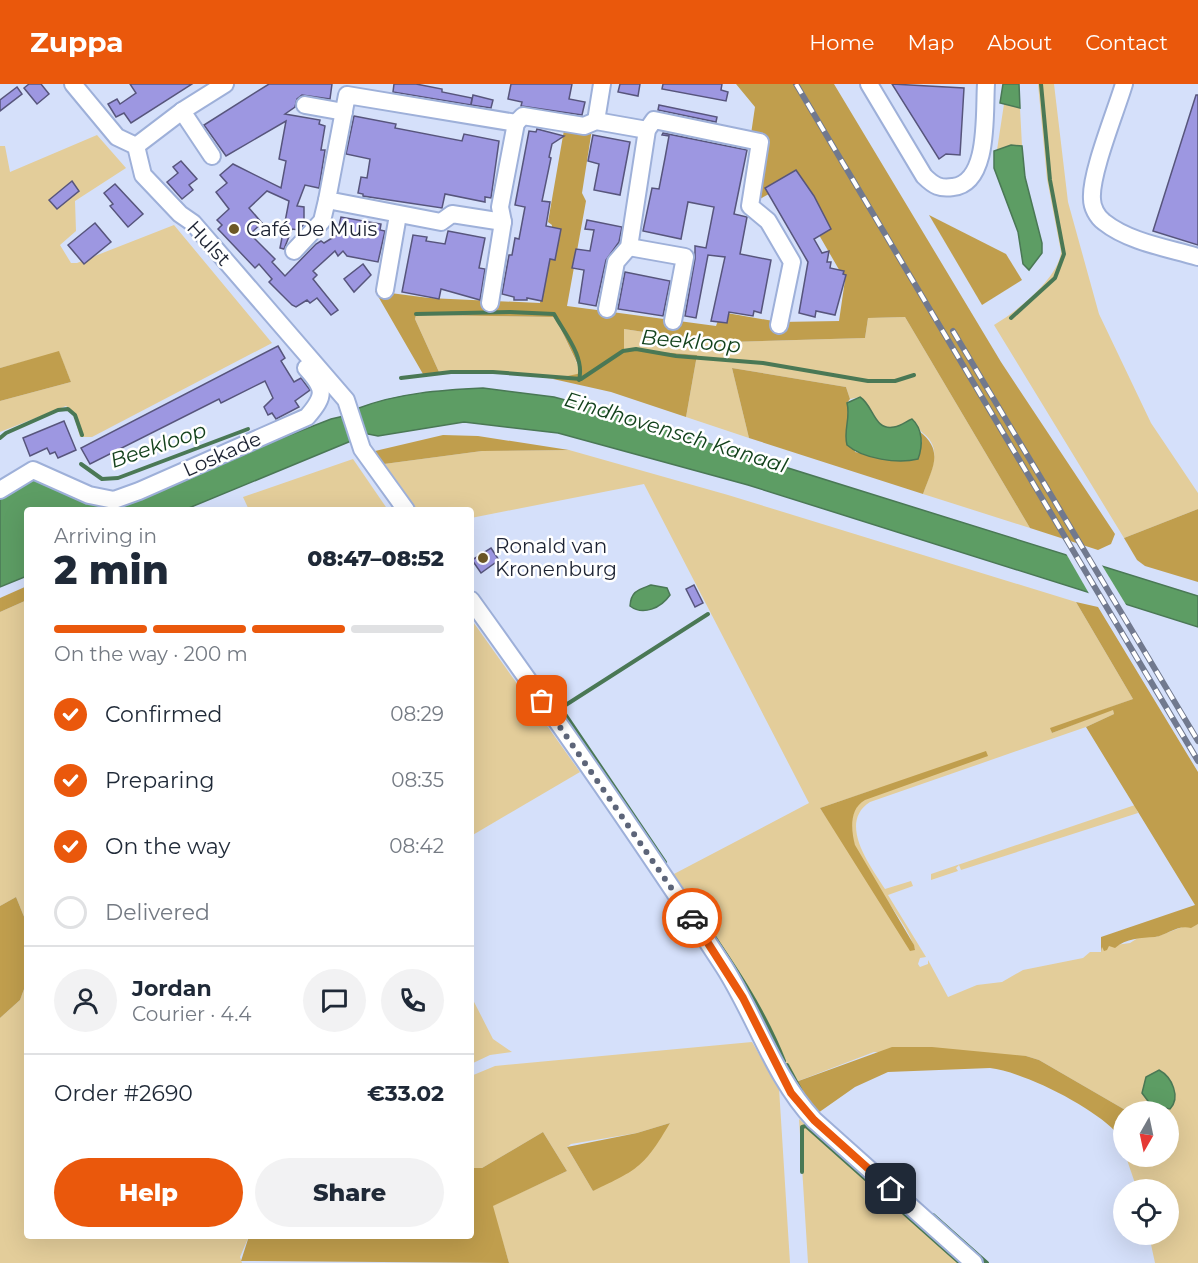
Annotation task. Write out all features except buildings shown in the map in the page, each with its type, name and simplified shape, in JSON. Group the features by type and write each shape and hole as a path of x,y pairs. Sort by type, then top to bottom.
{"street":[{"path":"73,84 117,137 136,146 182,111 225,84"},
{"path":"596,121 602,84"},
{"path":"869,84 924,176 934,186 944,188 960,187 972,178 980,164 986,84"},
{"path":"1124,84 1094,179 1092,199 1095,213 1103,222 1126,235 1198,257"},
{"path":"294,251 322,221 347,95 516,123"},
{"path":"305,105 344,112"},
{"path":"182,111 212,156"},
{"path":"490,303 503,222 501,207 516,123 523,116 584,126 596,121 647,130"},
{"path":"607,309 616,262 629,247 647,130 654,120 760,142 750,206 768,221 792,262 779,325"},
{"name":"Hulst","path":"136,146 143,175 180,214 193,223 329,377 349,405 361,444 404,507"},
{"path":"327,200 441,222 452,214 503,222"},
{"path":"385,290 398,215"},
{"path":"629,247 685,257 673,321"},
{"name":"Loskade","path":"0,490 33,470 89,495 114,500 307,417 320,403 322,393 319,382 255,309 256,296"},
{"path":"474,604 637,836 721,962 743,998 791,1093 814,1120 974,1263"}],"shaded area":[{"path":"736,84 834,84 1001,362 1115,534 1111,544 1098,550 1030,528 905,317 868,318 865,338 729,342 697,340 624,329 624,349 697,355 686,417 611,392 553,379 582,373 555,317 416,315 415,319 439,372 423,374 375,291 429,298 540,303 552,225 548,222 564,130 592,129 582,193 586,201 567,306 716,326 721,312 779,322 839,321 845,280 789,183 756,201 751,134 755,107"},
{"path":"1003,84 1019,84 1020,108 1000,103"},
{"path":"1038,84 1054,84 1068,202 1099,314 1151,423 1198,493 1198,509 1124,538 994,325 1025,303 1045,283 1058,262 1061,252 1047,179"},
{"path":"1004,104 1020,108 1022,146 1011,145 997,150"},
{"path":"97,135 126,168 75,201 76,231 60,245 71,263 77,263 174,225 272,343 92,437 80,437 73,412 66,406 0,432 0,401 71,382 59,352 0,368 0,146 5,146 10,172"},
{"path":"1011,145 1022,146 1025,177 1042,243 1042,253 1029,270 1023,264 1018,232 994,168 994,151"},
{"path":"929,215 1006,254 1022,280 982,305"},
{"path":"416,315 555,317 582,374 553,379 504,371 439,372 415,319"},
{"path":"905,317 1030,528 923,494 934,461 933,448 929,439 916,423 888,427 879,423 860,397 850,399 846,387 732,368 749,438 686,417 697,355 623,349 624,329 697,340 729,342 865,338 868,318"},
{"path":"59,351 71,382 0,401 0,368"},
{"path":"732,368 846,387 850,399 847,403 855,452 907,461 922,442 919,431 927,438 934,453 933,468 923,494 749,438"},
{"path":"483,388 554,397 599,409 1198,596 1198,627 748,485 558,433 464,422 378,436 363,433 351,441 191,507 24,507 24,577 0,587 0,498 33,475 108,506 331,419 357,413 359,408 389,399"},
{"path":"860,397 882,425 897,426 912,419 916,423 921,438 918,459 901,461 881,459 862,454 847,445 847,403"},
{"path":"443,435 478,436 569,450 482,451 384,464 375,451"},
{"path":"569,450 728,495 1076,602 1133,699 1051,729 1052,733 1113,709 1114,714 1086,727 870,802 861,811 856,821 857,833 865,857 885,889 911,881 913,886 888,895 926,957 920,958 918,964 920,967 928,964 928,960 948,997 977,985 1002,982 1023,970 1083,958 1090,952 1101,952 1102,947 1130,943 1141,936 1156,937 1185,926 1198,924 1198,1263 1155,1263 1151,1245 1179,1245 1179,1179 1134,1179 1129,1167 1179,1167 1179,1101 1113,1101 1113,1103 1039,1060 1026,1056 874,1052 793,1083 741,981 672,875 809,803 644,484 474,517 474,507 415,507 384,464 482,451","holes":["879,788 857,806 851,822 853,840 861,859 899,917 915,950 820,808"]},
{"path":"353,459 386,507 248,507 243,497"},
{"path":"1198,509 1198,582 1145,566 1137,560 1124,538"},
{"path":"651,585 667,588 670,595 662,604 652,609 640,610 630,606 634,594"},
{"path":"24,587 24,601 0,612 0,598"},
{"path":"24,601 24,917 16,897 0,906 0,612"},
{"path":"1076,602 1098,607 1198,772 1198,924 1191,928 1177,929 1155,937 1129,940 1115,948 1109,946 1104,951 1102,947 1101,952 1101,937 1195,905 1086,727 1114,714 1113,710 1052,733 1050,728 1133,699"},
{"path":"474,623 580,772 474,834"},
{"path":"986,751 988,756 865,800 854,814 852,827 855,845 914,945 915,950 910,951 820,808"},
{"path":"1135,805 1138,813 961,870 959,865 956,868 958,871 931,880 931,874"},
{"path":"16,897 24,917 24,989 20,1000 0,1018 0,906"},
{"path":"24,989 24,1239 248,1239 240,1257 242,1263 0,1263 0,1018 20,1000"},
{"path":"474,1002 493,1039 512,1052 490,1055 474,1063"},
{"path":"752,1042 779,1088 790,1263 509,1263 492,1206 567,1171 543,1132 482,1168 474,1168 474,1075 495,1066","holes":["670,1123 593,1191 567,1147 571,1144 637,1133"]},
{"path":"892,1047 932,1047 1026,1056 1039,1060 1113,1103 1113,1129 1074,1101 1038,1083 990,1068 888,1072 855,1087 818,1113 793,1083"},
{"path":"1159,1070 1164,1073 1174,1088 1174,1101 1148,1101 1142,1093 1146,1077"},
{"path":"799,1119 959,1263 808,1263"},
{"path":"670,1123 639,1165 593,1191 567,1147 637,1133"},
{"path":"543,1132 567,1171 493,1206 509,1263 241,1261 248,1239 474,1239 474,1168 482,1168"}],"pier":[{"path":"1064,550 1100,562 1128,608 1091,597"}],"waterway":[{"name":"Beekloop","path":"1011,318 1055,278 1064,254 1050,180 1041,84"},
{"name":"Eindhovensch Kanaal","path":"416,314 510,312 554,314 577,354 579,380"},
{"name":"Beekloop","path":"401,378 451,372 493,372 581,379 623,351 636,349 676,356 763,363 868,381 895,381 914,375"},
{"name":"Beekloop","path":"0,438 6,433 58,410 68,409 75,415 82,435"},
{"name":"Beekloop","path":"81,464 102,479 118,478 248,429"},
{"path":"542,681 561,708 708,614"},
{"path":"565,714 665,862"},
{"path":"694,907 755,1001 784,1061"},
{"path":"787,1065 801,1091"},
{"path":"802,1172 802,1127 806,1126 960,1263"},
{"path":"933,1215 987,1263"}],"railway":[{"path":"796,84 1198,761"},
{"path":"953,331 1198,741"}],"way so far":[{"path":"542,701 692,918"}],"place":[{"name":"Café De Muis","path":"234,229"},
{"name":"Ronald van Kronenburg","path":"483,558"}],"route":[{"path":"692,918 743,998 791,1093 814,1120 891,1189"}]}
